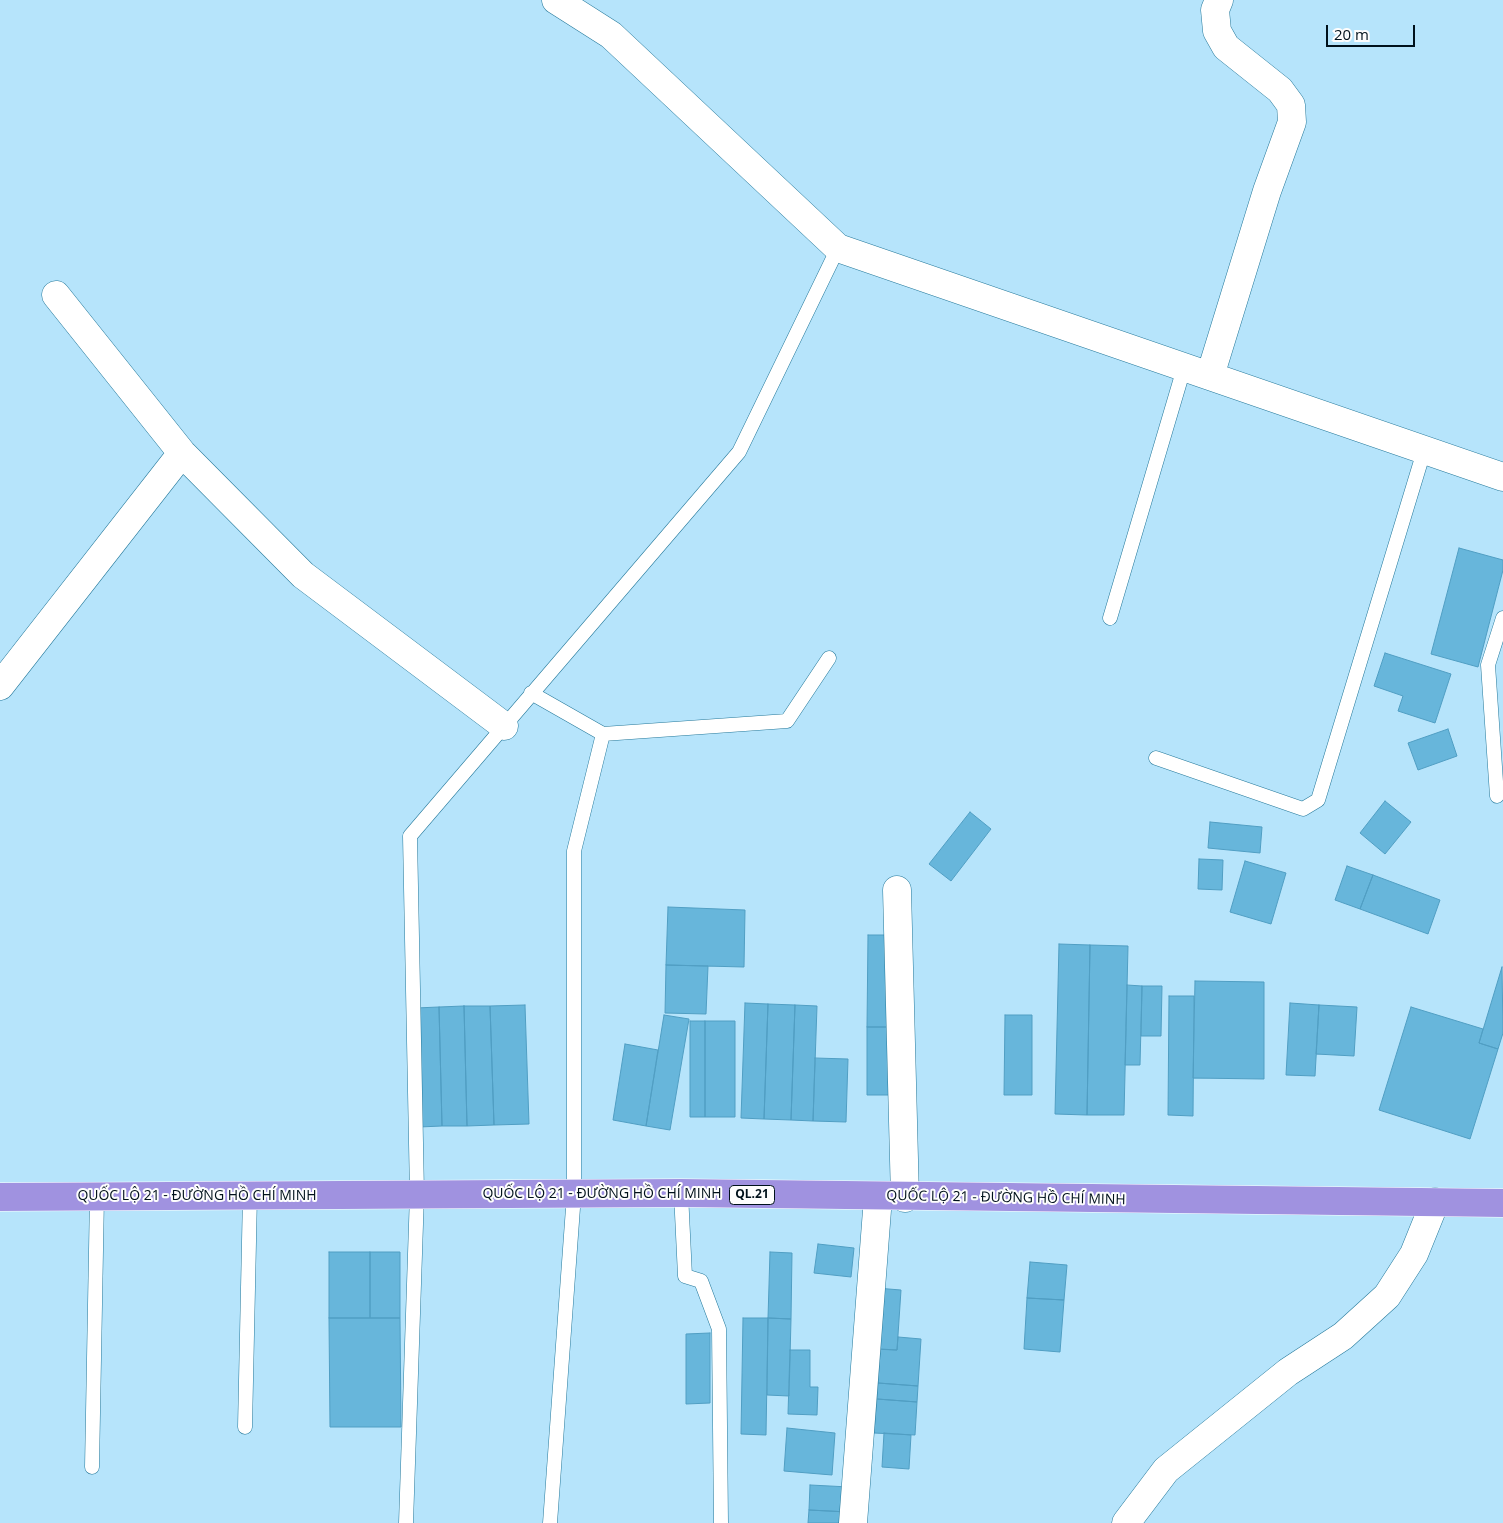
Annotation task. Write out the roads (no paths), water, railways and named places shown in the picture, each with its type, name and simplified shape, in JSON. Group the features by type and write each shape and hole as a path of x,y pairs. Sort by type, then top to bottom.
{"highway":[{"name":"QUỐC LỘ 21 - ĐƯỜNG HỒ CHÍ MINH","path":"0,1197 681,1194 905,1198 1503,1203"}],"street":[{"path":"556,0 611,36 838,248 1503,478"},
{"path":"1210,376 1267,192 1292,122 1291,105 1280,90 1226,47 1217,31 1215,10 1219,0"},
{"path":"56,295 182,453 303,575 504,726"},
{"path":"0,686 182,453"},
{"path":"897,890 905,1198"},
{"path":"853,1523 878,1197"},
{"path":"1126,1523 1166,1470 1288,1372 1343,1336 1387,1296 1414,1254 1435,1202"}],"lane":[{"path":"406,1523 417,1194 410,836 739,452 838,248"},
{"path":"1110,618 1184,368"},
{"path":"1156,758 1304,809 1318,800 1424,451"},
{"path":"1497,796 1488,665 1503,618"},
{"path":"531,693 603,734 787,721 829,658"},
{"path":"550,1523 574,1194 574,851 603,734"},
{"path":"681,1194 685,1276 701,1281 719,1329 720,1523"},
{"path":"245,1427 250,1195"},
{"path":"92,1467 97,1196"}]}
